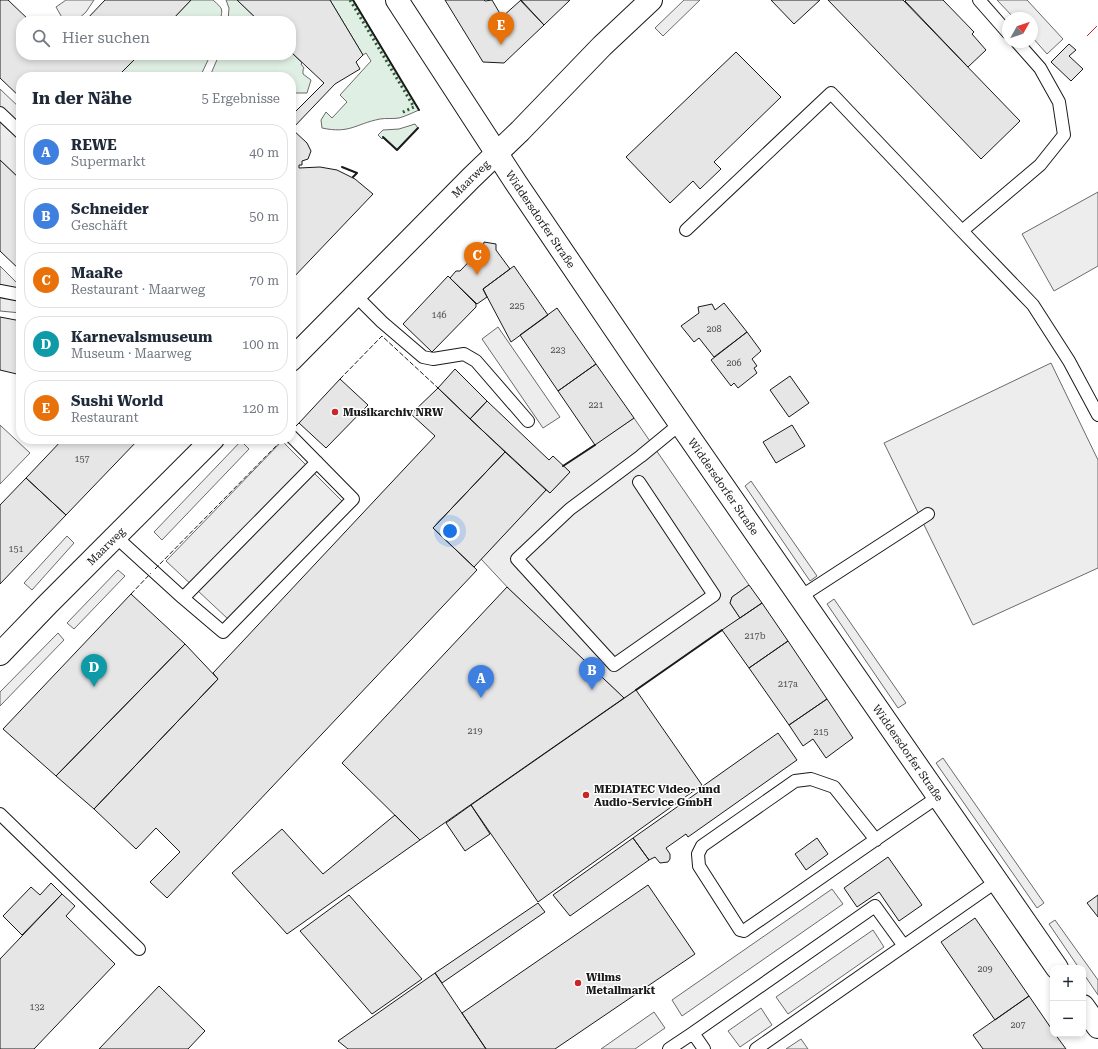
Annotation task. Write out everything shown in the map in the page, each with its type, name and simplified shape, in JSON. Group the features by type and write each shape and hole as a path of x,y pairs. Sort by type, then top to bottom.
{"main road":[{"name":"Widdersdorfer Straße","path":"397,0 497,154 680,424 1055,965"},
{"name":"Maarweg","path":"296,355 471,178 497,154 602,46 651,0"},
{"name":"Maarweg","path":"0,654 208,444"},
{"path":"1086,1010 1098,1027"}],"lane":[{"path":"978,0 1002,26"},
{"path":"962,231 1040,165 1064,135 1058,102 1040,68 1022,48"},
{"path":"686,230 832,93 1033,305 1069,361 1098,415"},
{"path":"0,113 16,128"},
{"path":"0,291 16,294"},
{"path":"355,295 382,322 424,357 433,359 464,354 476,360 528,421"},
{"path":"639,482 714,595 614,665 517,559 570,509 641,456 680,424"},
{"path":"116,537 223,632 353,499 296,441"},
{"path":"183,598 316,462"},
{"path":"800,598 928,514"},
{"path":"876,840 834,787 811,779 795,781 702,846 698,854 699,866 740,930 744,931 876,840 938,797"},
{"path":"0,814 139,949"},
{"path":"756,1049 997,881"},
{"path":"669,1049 875,906 904,946"},
{"path":"693,1033 704,1049"}],"green space":[{"path":"191,0 213,0 219,5 222,14 221,16 176,16"},
{"path":"226,0 237,0 254,16 228,16 229,8"},
{"path":"330,0 353,0 419,110 399,118 380,119 352,128 332,130 322,128 321,120 326,112 332,118 347,102 340,95 371,61 366,53 363,55"},
{"path":"296,57 302,63 301,64 304,68 303,74 311,80 307,93 296,93 296,72 212,72 217,60 296,60"},
{"path":"134,60 208,60 202,72 122,72"},
{"path":"415,124 418,128 397,150 378,135 383,130 399,129"}],"shaded area":[{"path":"66,0 94,0 82,16 61,16 56,7"},
{"path":"684,0 700,0 663,36 655,28"},
{"path":"997,0 1027,0 1063,39 1047,54 1038,44 1038,12 1008,12"},
{"path":"0,89 16,104 16,175 0,160"},
{"path":"1098,192 1098,266 1054,291 1022,234"},
{"path":"0,266 16,282 16,313 0,311"},
{"path":"498,327 560,417 543,428 482,339"},
{"path":"1051,363 1098,460 1098,568 973,625 884,443"},
{"path":"634,418 749,585 732,597 730,603 740,618 624,698 510,590 481,559 546,490 550,493 570,472 563,466"},
{"path":"0,425 16,440 16,444 20,444 30,453 0,484"},
{"path":"238,444 244,444 249,449 162,540 154,532"},
{"path":"279,444 285,444 342,501 228,619 166,561"},
{"path":"751,481 817,576 810,581 745,486"},
{"path":"67,536 74,543 32,590 24,583"},
{"path":"118,570 125,576 74,629 67,623"},
{"path":"834,599 906,703 898,708 827,604"},
{"path":"58,633 64,640 0,706 0,692"},
{"path":"943,758 1044,903 1037,908 936,763"},
{"path":"832,889 843,904 682,1016 672,1000"},
{"path":"1055,920 1098,980 1098,995 1086,977 1086,965 1077,965 1049,924"},
{"path":"873,930 884,947 788,1014 776,997"},
{"path":"761,1008 772,1025 740,1047 728,1031"},
{"path":"654,1012 665,1028 635,1049 601,1049"},
{"path":"801,1039 808,1049 786,1049"}],"building":[{"path":"0,0 8,0 25,16 16,16 16,60 134,60 122,72 16,72 16,93 0,78"},
{"path":"105,0 191,0 176,16 90,16"},
{"path":"237,0 330,0 363,55 356,62 360,69 335,84 296,125 296,111 324,83 296,57 296,16 254,16"},
{"path":"445,0 492,0 502,17 521,0 544,25 504,63 483,62"},
{"path":"520,0 570,0 544,25"},
{"path":"771,0 820,0 794,24"},
{"path":"828,0 903,0 1020,121 981,159"},
{"path":"943,0 974,32 972,34 986,50 968,67 905,1"},
{"path":"1069,44 1076,50 1069,56 1083,69 1071,81 1051,62"},
{"path":"736,52 781,97 714,162 721,169 700,189 693,181 670,203 626,157"},
{"path":"296,133 307,143 311,151 308,159 302,161 302,165 299,165 299,168 320,167 337,170 355,179 373,194 296,275"},
{"path":"0,160 16,175 16,266 0,251"},
{"path":"484,242 496,244 496,250 510,269 483,289 487,297 477,304 450,278 456,271 460,271 483,247"},
{"path":"514,266 548,315 511,342 483,289"},
{"path":"448,276 476,304 476,307 432,352 403,324"},
{"path":"724,303 747,332 714,357 699,338 694,342 681,326 699,313 698,307 712,304 715,310"},
{"path":"557,308 596,364 558,391 520,335"},
{"path":"0,317 16,320 16,374 0,370"},
{"path":"747,332 761,351 752,359 757,366 754,368 757,373 738,388 734,383 731,386 711,360"},
{"path":"596,364 634,418 595,445 558,391"},
{"path":"455,369 487,401 470,419 438,388"},
{"path":"790,376 809,403 789,417 770,390"},
{"path":"340,379 368,405 326,448 299,423"},
{"path":"438,388 505,452 433,528 477,570 167,898 150,882 180,852 156,828 136,849 94,809 218,679 213,673 435,436 411,414"},
{"path":"487,401 549,460 553,456 570,472 550,493 470,419"},
{"path":"792,425 805,446 776,463 763,442"},
{"path":"58,444 134,444 66,515 26,478"},
{"path":"505,452 546,490 474,567 433,528"},
{"path":"26,478 66,515 0,584 0,505"},
{"path":"749,585 762,603 740,618 730,603 732,597"},
{"path":"507,587 624,698 420,840 342,763"},
{"path":"131,594 185,644 56,776 3,729"},
{"path":"762,603 788,641 749,668 722,630"},
{"path":"788,641 827,699 789,725 749,668"},
{"path":"185,644 218,679 94,809 56,776"},
{"name":"MEDIATEC Video- und Audio-Service GmbH","path":"636,690 702,785 538,902 471,805"},
{"path":"827,699 853,738 826,758 813,739 803,746 789,725"},
{"path":"778,733 797,760 688,837 686,834 666,848 670,854 670,859 668,862 660,863 655,857 649,860 633,838"},
{"path":"471,805 490,834 465,851 446,823"},
{"path":"395,815 420,840 287,934 232,873 282,829 323,874"},
{"path":"633,838 649,860 570,916 553,895"},
{"path":"817,838 828,854 806,870 795,854"},
{"path":"888,857 922,905 899,921 879,892 857,907 844,888"},
{"path":"51,883 62,894 22,935 3,916 31,887 40,895"},
{"name":"Wilms Metallmarkt","path":"648,885 695,954 555,1049 486,1049 462,1013"},
{"path":"62,894 75,906 66,916 115,964 34,1049 0,1049 0,959"},
{"path":"349,895 422,979 372,1014 300,931"},
{"path":"1098,895 1098,917 1087,903"},
{"path":"538,903 545,912 442,983 435,973"},
{"path":"975,918 1029,996 995,1020 941,942"},
{"path":"435,973 486,1049 348,1049 338,1041"},
{"path":"159,986 205,1031 188,1049 99,1049"},
{"path":"1029,996 1050,1027 1050,1037 1057,1037 1066,1049 983,1049 973,1035"}],"hedge":[{"path":"350,0 414,107 401,113"}],"fence":[{"path":"340,379 382,336 438,388"},
{"path":"296,426 299,423"},
{"path":"155,569 278,444"},
{"path":"131,594 151,573"}],"wall":[{"path":"353,0 419,110"},
{"path":"383,137 397,150 418,128"},
{"path":"342,167 357,173 353,177"},
{"path":"563,466 595,445"},
{"path":"636,690 722,630"}],"power":[{"path":"1087,36 1098,25"}],"place":[{"name":"Sushi World","path":"501,45"},
{"name":"MaaRe","path":"477,275"},
{"name":"Musikarchiv NRW","path":"335,412"},
{"name":"Karnevalsmuseum","path":"94,687"},
{"name":"Schneider","path":"592,690"},
{"name":"REWE","path":"481,698"},
{"name":"MEDIATEC Video- und Audio-Service GmbH","path":"586,795"},
{"name":"Wilms Metallmarkt","path":"578,983"}]}
